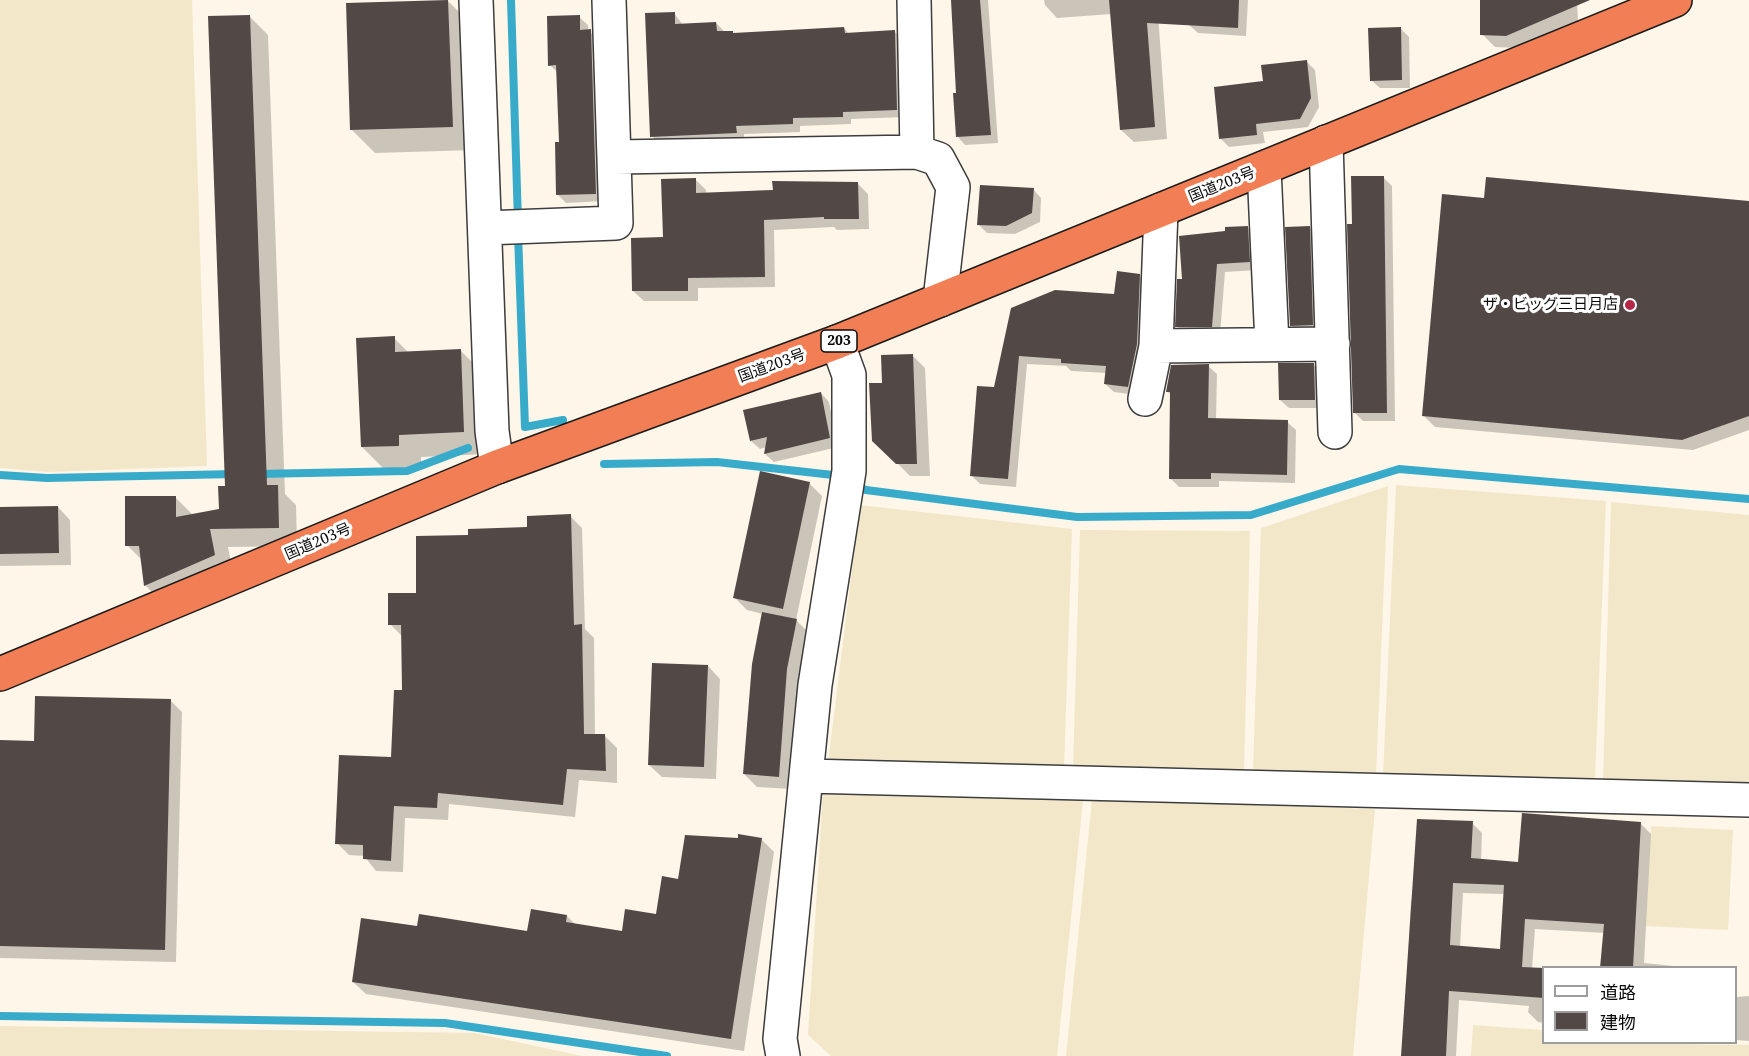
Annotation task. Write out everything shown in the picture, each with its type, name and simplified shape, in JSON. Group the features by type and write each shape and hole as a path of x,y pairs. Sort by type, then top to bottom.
{"highway":[{"name":"国道203号","path":"0,674 497,467 837,342 1675,0"}],"street":[{"path":"476,0 492,431 497,467"},
{"path":"485,228 616,223 616,157 609,0"},
{"path":"914,0 917,152"},
{"path":"1326,142 1335,432"},
{"path":"616,157 917,152 938,159 953,187 940,300"},
{"path":"1264,168 1272,344"},
{"path":"1145,399 1156,346 1161,210"},
{"path":"783,1056 780,1040 815,685 848,482 849,375 837,342"},
{"path":"1156,346 1333,344"},
{"path":"807,776 1749,800"}],"shaded area":[{"path":"0,0 192,0 207,466 49,472 0,468"},
{"path":"1396,485 1606,501 1595,780 1383,775"},
{"path":"1388,486 1376,775 1253,772 1261,528"},
{"path":"1611,502 1749,515 1749,783 1603,780"},
{"path":"860,505 1072,529 1064,768 828,763"},
{"path":"1080,530 1250,531 1244,772 1073,768"},
{"path":"823,792 1083,800 1057,1056 831,1056 808,1035"},
{"path":"1092,800 1375,809 1353,1056 1066,1056"},
{"path":"1651,826 1733,830 1728,930 1646,926"},
{"path":"1473,1025 1542,1030 1542,1044 1749,1045 1749,1056 1471,1056"},
{"path":"0,1026 475,1033 582,1056 0,1056"}],"building":[{"path":"448,0 453,127 350,130 346,3"},
{"path":"951,0 980,0 991,135 956,137"},
{"path":"1109,0 1239,0 1238,28 1147,23 1155,127 1120,130"},
{"path":"1480,0 1590,0 1506,36 1480,35"},
{"path":"675,12 675,24 716,22 717,31 733,31 733,33 844,27 845,33 895,30 897,110 843,112 843,117 793,118 793,124 736,126 737,133 650,137 645,13"},
{"path":"250,15 267,485 278,485 279,528 210,529 215,555 144,586 139,546 125,546 125,496 176,496 176,517 219,509 218,486 225,486 208,16"},
{"path":"580,15 580,30 591,29 596,194 556,195 555,142 559,142 556,65 548,66 547,16"},
{"path":"1401,27 1402,80 1370,81 1368,28"},
{"path":"1307,60 1311,98 1300,119 1256,124 1257,135 1219,139 1214,87 1263,81 1261,65"},
{"path":"1351,176 1384,176 1387,413 1353,413 1347,224 1352,224"},
{"path":"1486,177 1749,201 1749,416 1682,440 1422,416 1442,194 1484,198"},
{"path":"696,178 696,193 773,190 772,181 858,182 859,219 824,219 824,217 764,220 765,277 688,278 688,291 632,291 631,238 663,237 661,179"},
{"path":"980,185 1034,188 1032,213 1006,226 977,225"},
{"path":"1248,226 1250,262 1217,264 1212,327 1175,327 1177,279 1182,279 1179,236 1225,231 1225,227"},
{"path":"1310,226 1313,325 1290,326 1285,227"},
{"path":"1117,271 1140,274 1137,344 1128,387 1104,384 1106,366 1061,363 1061,359 1019,356 1008,479 970,476 977,386 994,387 1011,308 1055,290 1114,294"},
{"path":"395,336 395,352 461,349 464,432 399,435 399,446 361,447 356,338"},
{"path":"913,354 917,464 896,464 872,441 869,383 882,383 881,355"},
{"path":"1278,363 1314,363 1315,400 1279,400"},
{"path":"1209,364 1208,418 1288,420 1287,475 1211,473 1211,479 1169,479 1170,392 1166,392 1171,365"},
{"path":"821,392 830,438 764,454 767,437 750,441 743,410"},
{"path":"760,471 810,482 783,609 733,598"},
{"path":"58,506 59,553 0,554 0,507"},
{"path":"571,514 574,625 582,624 584,734 605,734 606,771 567,769 563,805 438,793 437,808 394,806 391,861 363,859 363,845 335,844 339,755 391,757 394,690 402,690 401,625 388,625 388,593 416,593 416,536 468,535 468,529 527,527 527,516"},
{"path":"762,612 797,619 787,669 779,777 743,774 752,664"},
{"path":"652,663 708,665 704,767 648,765"},
{"path":"35,696 171,699 165,950 0,946 0,740 34,741"},
{"path":"1522,813 1641,822 1633,966 1600,966 1604,924 1525,919 1522,967 1542,968 1542,998 1449,991 1446,1056 1401,1056 1417,819 1473,821 1471,858 1518,862","holes":["1453,883 1504,885 1500,949 1450,945"]},
{"path":"738,834 762,838 731,1039 352,982 361,918 417,926 419,914 527,931 531,909 567,915 566,922 622,931 625,909 656,914 662,876 678,879 685,835 738,838"}],"waterway":[{"path":"511,0 518,221"},
{"path":"518,234 525,427 563,420"},
{"path":"257,474 407,471 468,448"},
{"path":"604,464 717,462 833,475 840,478"},
{"path":"854,485 866,490 1077,517 1251,515 1399,469 1749,499"},
{"path":"0,475 47,478 235,474"},
{"path":"0,1016 445,1023 667,1056"}],"place":[{"name":"ザ・ビッグ三日月店","path":"1630,305"}]}
